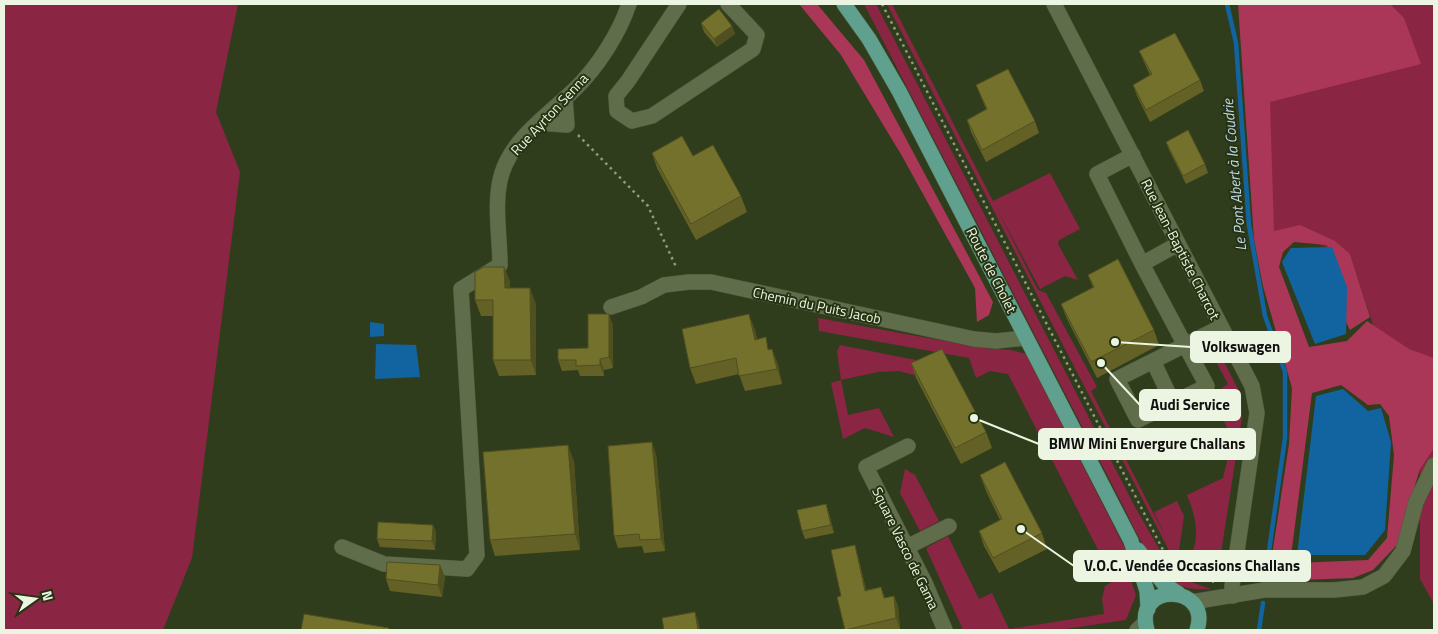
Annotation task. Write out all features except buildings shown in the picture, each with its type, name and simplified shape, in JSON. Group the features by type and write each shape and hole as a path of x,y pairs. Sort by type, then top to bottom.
{"main road":[{"name":"Route de Cholet","path":"844,4 869,39 899,90 1131,541 1147,591 1144,623"},
{"name":"Route de Cholet","path":"1131,541 1164,584 1192,602"},
{"path":"1144,623 1160,596 1179,594"},
{"path":"1192,602 1198,623"}],"street":[{"name":"Rue Ayrton Senna","path":"342,547 384,564 467,569 477,555 461,289 500,265 498,198 501,174 516,146 576,88 606,49 629,4"},
{"path":"679,4 616,96 617,111 632,121 652,116 753,49 757,35 728,4"},
{"name":"Rue Jean-Baptiste Charcot","path":"1054,4 1252,386 1257,413 1231,596"},
{"path":"538,123 567,125 565,98"},
{"path":"1133,156 1097,174 1142,264 1185,345 1207,386 1138,420 1117,379 1153,361 1185,345 1221,327"},
{"path":"1142,264 1178,244"},
{"name":"Chemin du Puits Jacob","path":"611,307 641,297 664,285 710,282 974,339 996,341 1026,338"},
{"path":"1153,361 1173,403"},
{"name":"Square Vasco de Gama","path":"908,446 866,467 907,547 945,630"},
{"path":"1192,602 1264,590 1334,590 1363,587 1384,576 1403,551 1416,502 1434,465"},
{"path":"907,547 949,526"},
{"path":"1198,623 1231,596"}],"path":[{"path":"882,4 1175,569 1214,583 1223,578"},
{"path":"567,125 590,145 648,206 683,283"}],"shaded area":[{"path":"4,4 238,4 216,112 240,172 192,558 163,630 4,630"},
{"path":"799,4 817,4 864,60 993,302 989,315 977,322 975,288 902,156 841,55"},
{"path":"864,4 876,4 1135,507 1172,571 1188,581 1211,589 1191,588 1173,582 1156,564 1141,542"},
{"path":"887,4 892,4 993,201 1050,173 1080,229 1059,240 1058,244 1078,280 1065,276 1040,289 997,209 1038,290 1046,293 1097,387 1091,391 1164,534 1154,512 1177,501 1184,516 1179,551 1192,554 1196,539 1196,524 1187,495 1223,478 1228,458 1217,434 1228,429 1222,418 1234,410 1222,388 1228,384 1207,345 1213,340 1241,395 1242,417 1218,573 1177,558 1215,574 1213,579 1185,570 1176,564"},
{"path":"1238,4 1390,4 1404,18 1421,64 1270,102 1274,231 1300,225 1335,241 1350,254 1370,317 1350,330 1345,320 1340,278 1327,245 1294,242 1283,252 1279,267 1309,347 1347,341 1367,321 1409,349 1434,358 1434,448 1420,469 1397,545 1373,570 1353,578 1300,580 1273,577 1296,563 1368,560 1387,538 1394,455 1389,416 1380,404 1368,405 1341,385 1312,393 1290,564 1269,575 1289,444 1292,388 1263,286 1254,239"},
{"path":"1373,4 1434,4 1434,604 1420,579 1420,469 1350,254 1274,231 1260,102"},
{"path":"818,318 1026,354 1132,562 1130,578 1136,595 1126,620 1059,630 963,630 926,548 948,536 979,599 992,593 1009,629 1104,614 1102,599 1105,586 1114,581 1008,374 990,371 976,378 969,358 819,331"},
{"path":"840,345 936,364 913,375 899,371 878,372 841,380 837,351"},
{"path":"841,380 848,415 879,408 894,437 865,428 843,439 831,383"},
{"path":"905,469 915,475 939,521 920,531 900,493"}],"water":[{"path":"1332,247 1347,287 1346,334 1315,344 1282,262 1291,248"},
{"path":"370,322 384,324 384,336 370,337"},
{"path":"376,344 416,345 420,377 375,379"},
{"path":"1343,389 1368,411 1381,408 1391,442 1385,530 1365,555 1297,555 1316,396"}],"waterway":[{"name":"Le Pont Abert à la Coudrie","path":"1227,4 1236,43 1249,225 1265,316 1285,372 1285,438 1265,579"},
{"path":"1259,630 1263,603"}],"place":[{"name":"Volkswagen","path":"1115,342"},
{"name":"Audi Service","path":"1101,363"},
{"name":"BMW Mini Envergure Challans","path":"974,418"},
{"name":"V.O.C. Vendée Occasions Challans","path":"1021,529"}]}
